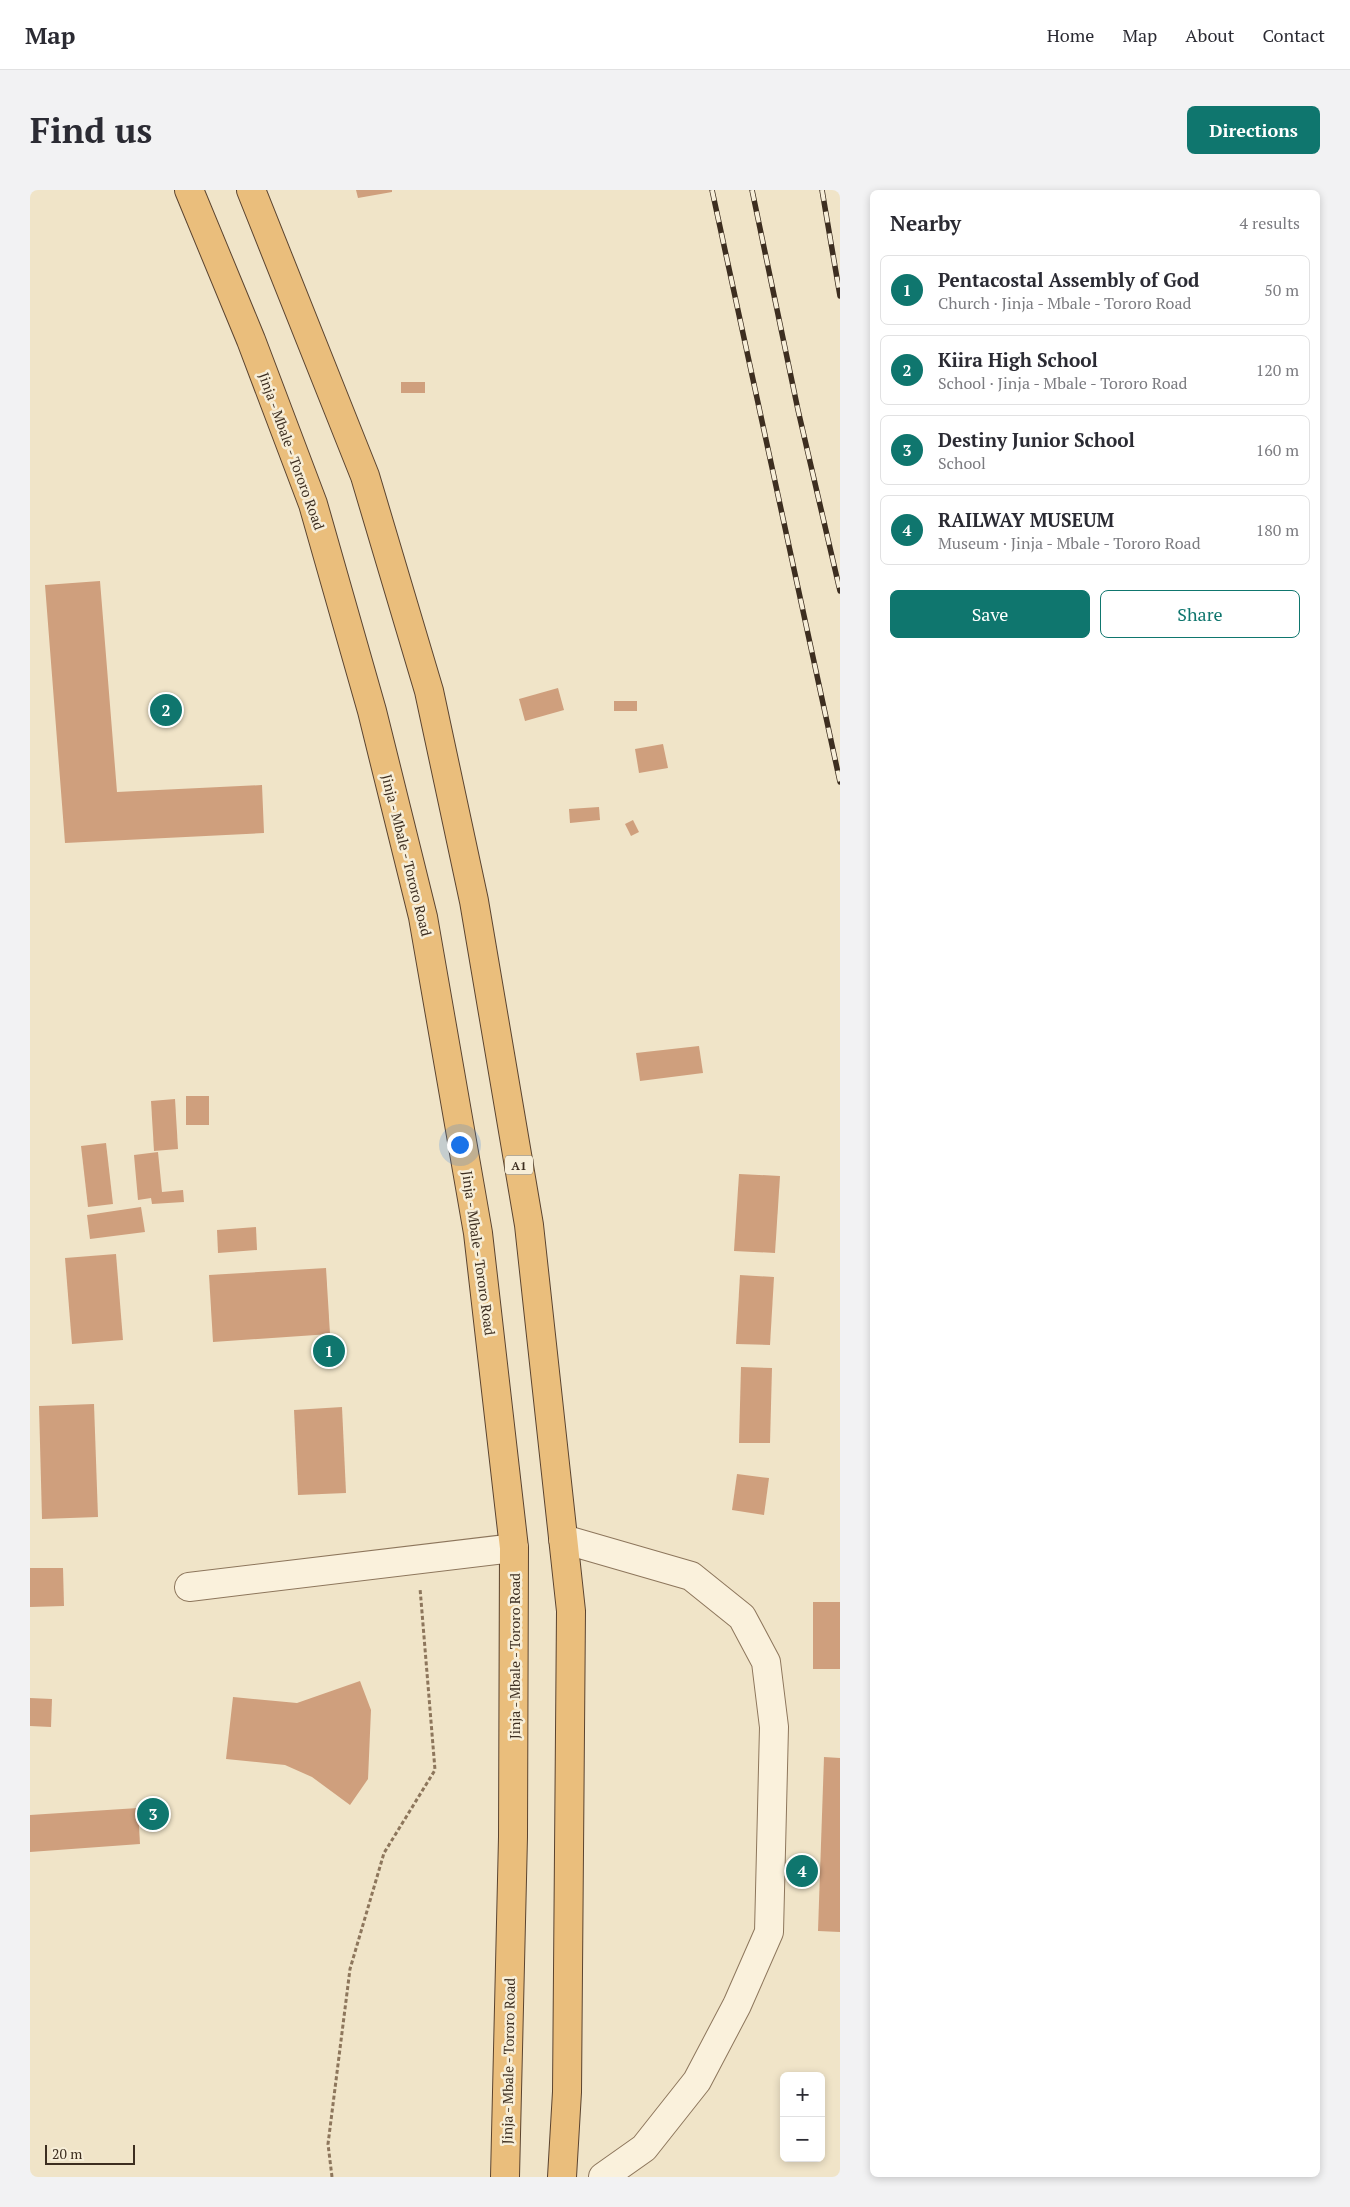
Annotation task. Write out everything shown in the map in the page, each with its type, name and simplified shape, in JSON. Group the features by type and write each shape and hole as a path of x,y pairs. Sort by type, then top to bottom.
{"highway":[{"name":"Jinja - Mbale - Tororo Road","path":"189,190 251,340 313,504 372,711 423,917 478,1233 514,1548 513,1838 505,2177"},
{"name":"A1","path":"251,190 365,476 429,691 474,901 529,1225 571,1621 567,2092 562,2177"}],"street":[{"path":"563,1539 692,1576 742,1617 766,1662 774,1727 769,1932 737,2005 697,2081 644,2148 603,2177"},
{"path":"189,1587 514,1548"}],"path":[{"path":"332,2177 328,2144 350,1969 384,1853 435,1770 417,1560"}],"building":[{"path":"356,190 392,190 392,192 358,198"},
{"path":"401,382 425,382 425,393 401,393"},
{"path":"100,581 117,792 262,785 264,833 65,843 45,585"},
{"path":"558,688 564,710 525,721 519,699"},
{"path":"614,701 637,701 637,711 614,711"},
{"path":"663,744 668,768 639,773 635,749"},
{"path":"599,807 600,820 570,823 569,809"},
{"path":"633,820 639,832 631,836 625,824"},
{"path":"699,1046 703,1073 640,1081 636,1053"},
{"path":"186,1096 209,1096 209,1125 186,1125"},
{"path":"175,1099 178,1149 154,1151 151,1101"},
{"path":"106,1143 113,1204 88,1207 81,1146"},
{"path":"158,1152 162,1192 183,1190 184,1202 152,1204 151,1198 138,1200 134,1155"},
{"path":"739,1174 780,1176 775,1253 734,1251"},
{"path":"141,1207 145,1232 90,1239 87,1215"},
{"path":"256,1227 257,1250 218,1253 217,1230"},
{"path":"116,1254 123,1340 72,1344 65,1258"},
{"path":"326,1268 330,1334 213,1342 209,1275"},
{"path":"740,1275 774,1277 770,1345 736,1344"},
{"path":"741,1367 772,1368 770,1443 739,1443"},
{"path":"94,1404 98,1517 42,1519 39,1406"},
{"path":"342,1407 346,1493 298,1495 294,1410"},
{"path":"737,1474 769,1478 764,1515 732,1510"},
{"path":"30,1568 63,1568 64,1606 30,1607"},
{"path":"813,1602 840,1602 840,1669 813,1669"},
{"path":"360,1681 371,1710 368,1779 350,1805 312,1777 285,1765 226,1759 233,1697 297,1703"},
{"path":"30,1698 52,1699 51,1727 30,1726"},
{"path":"824,1757 840,1758 840,1932 818,1931"},
{"path":"138,1808 140,1844 30,1852 30,1815"}],"railway":[{"path":"712,190 840,782"},
{"path":"752,190 798,410 840,591"},
{"path":"822,190 840,296"}],"place":[{"name":"Kiira High School","path":"166,710"},
{"name":"Pentacostal Assembly of God","path":"329,1351"},
{"name":"Destiny Junior School","path":"153,1814"},
{"name":"RAILWAY MUSEUM","path":"802,1871"}]}
